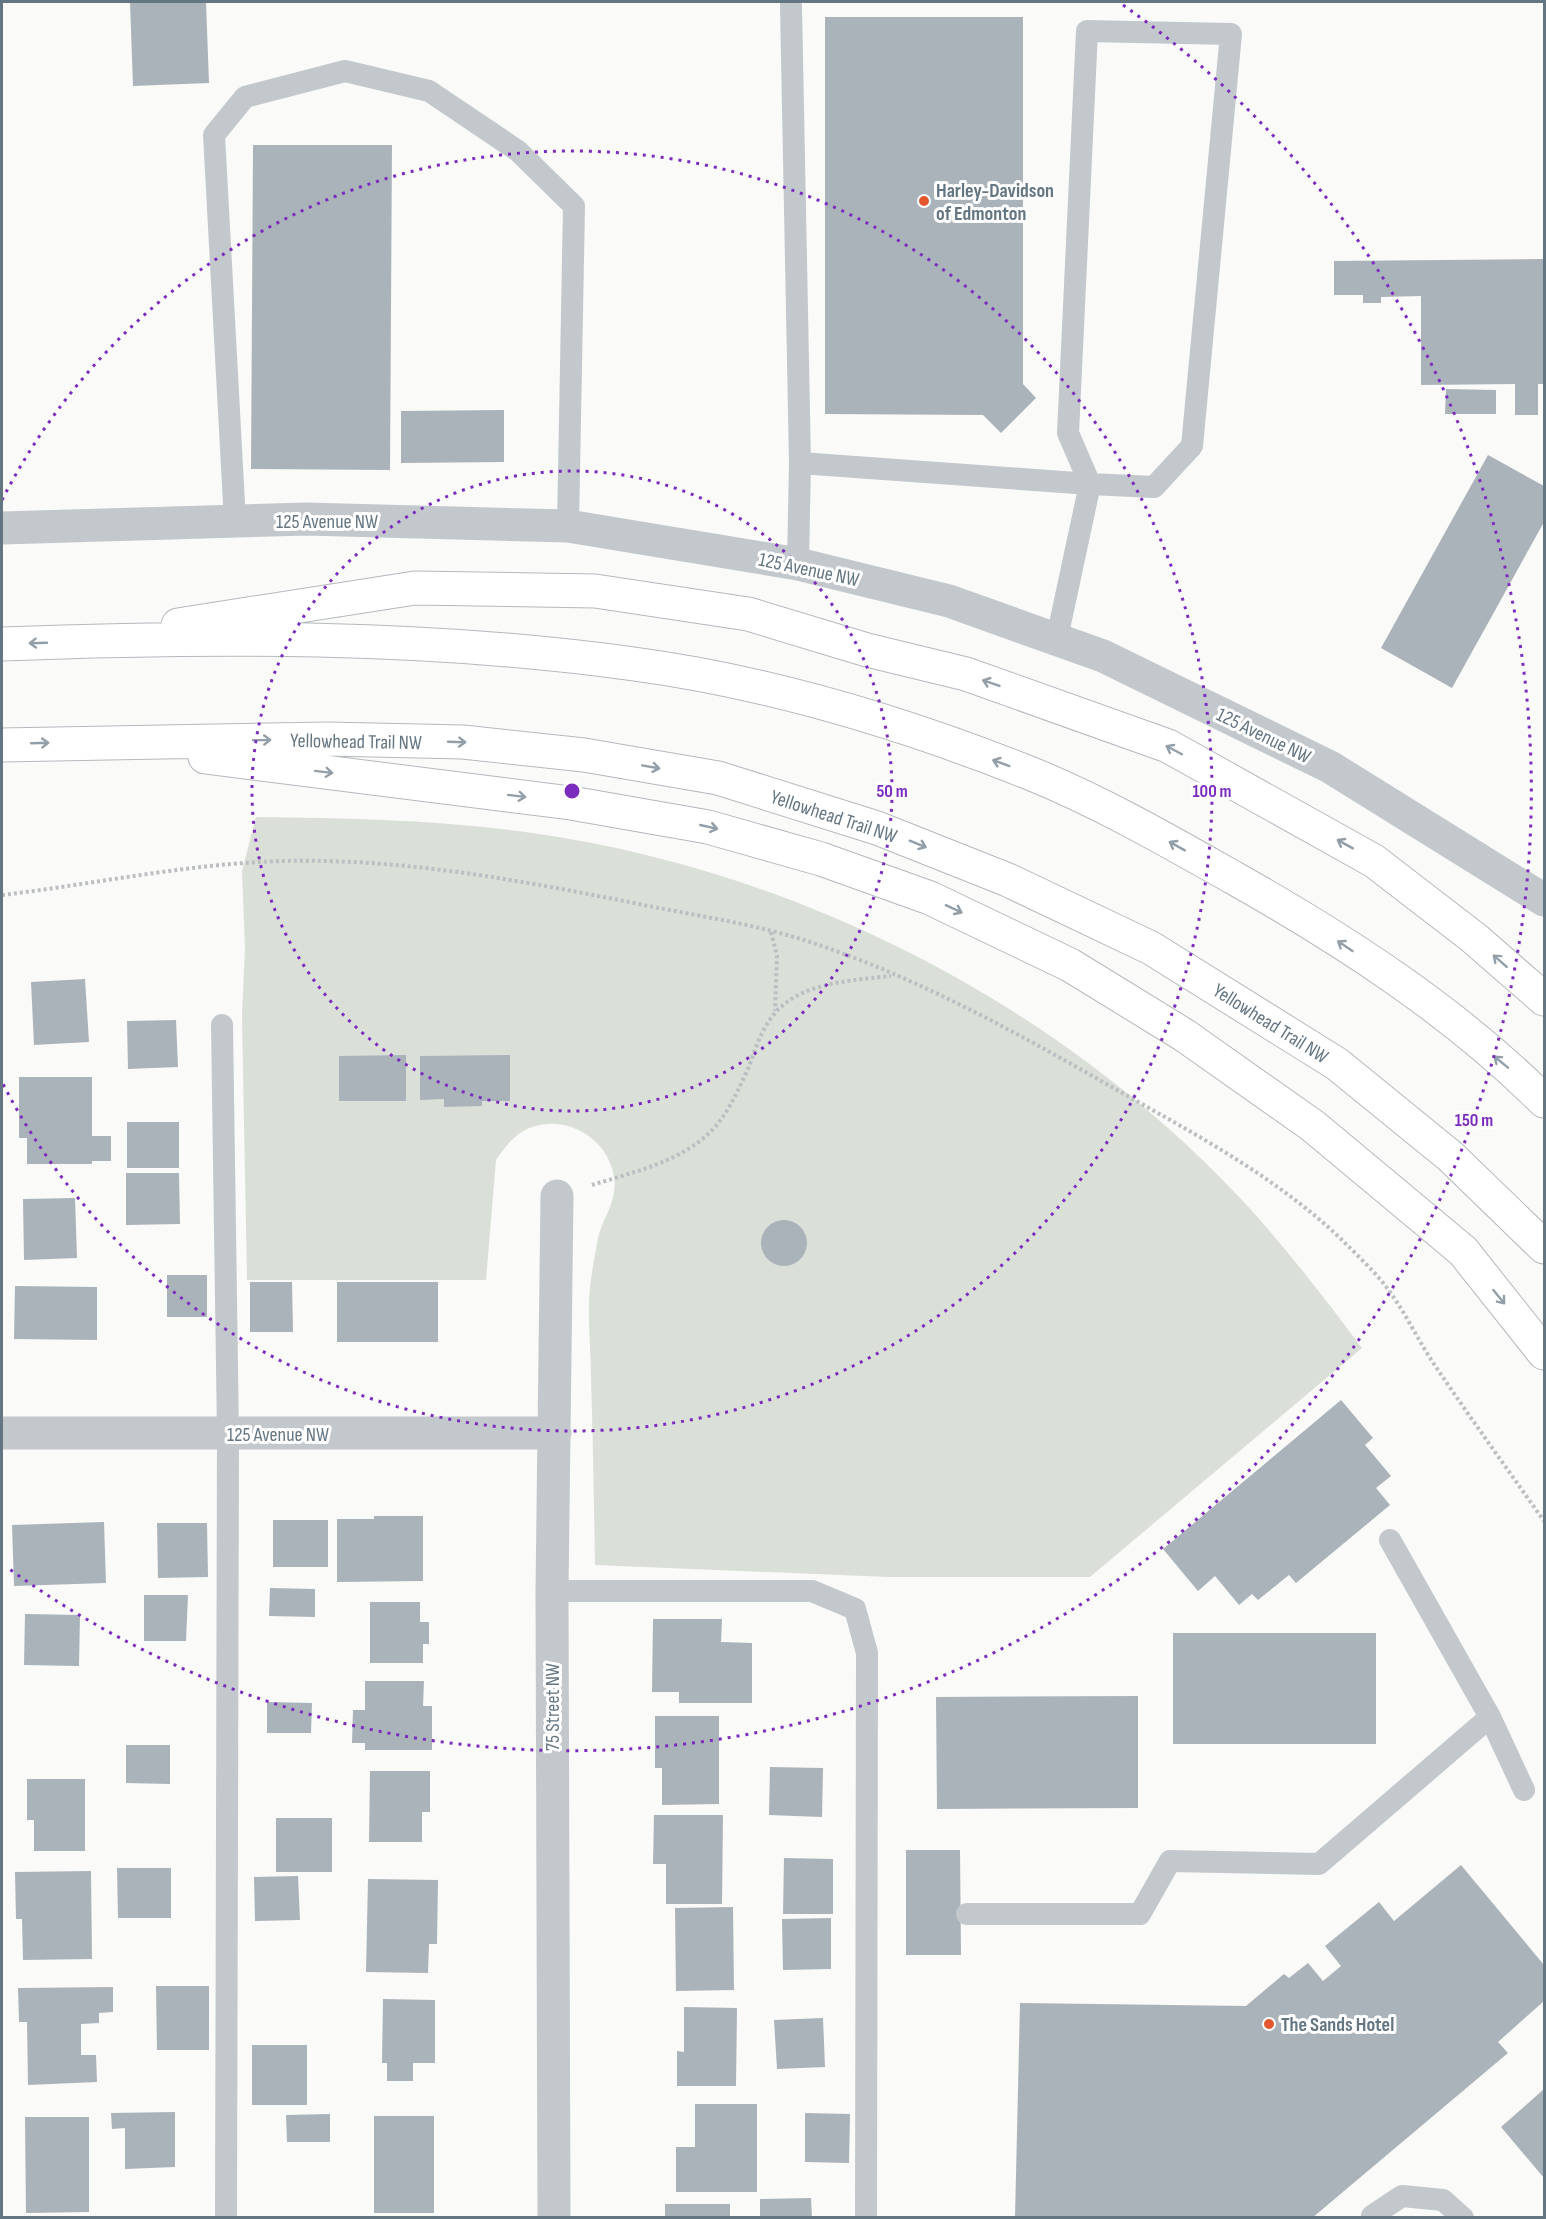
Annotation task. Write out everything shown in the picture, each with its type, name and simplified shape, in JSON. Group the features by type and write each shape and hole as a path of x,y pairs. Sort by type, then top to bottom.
{"highway":[{"path":"74,641 415,588 595,591 748,614 867,650 966,674 1168,746 1374,861 1474,938 1545,999"},
{"path":"2,644 74,641 392,640 635,664 777,692 897,725 1028,772 1133,821 1296,913 1428,1002 1545,1101"},
{"name":"Yellowhead Trail NW","path":"2,745 328,739 463,742 573,754 718,778 877,828 1008,880 1151,948 1327,1058 1450,1156 1545,1247"},
{"path":"78,742 571,803 708,826 821,859 930,898 1070,965 1184,1035 1313,1126 1462,1251 1545,1353"}],"street":[{"name":"125 Avenue NW","path":"2,528 306,519 568,526 798,564 949,601 1103,656 1330,767 1545,900"},
{"name":"75 Street NW","path":"554,2217 552,1591 557,1196"},
{"name":"125 Avenue NW","path":"2,1433 555,1433"}],"lane":[{"path":"791,6 800,463 798,564"},
{"path":"800,463 1090,484 1154,487 1192,446 1231,34 1087,32 1068,433 1090,484 1057,638"},
{"path":"235,522 214,135 245,97 345,71 429,91 518,151 574,206 568,526"},
{"path":"222,1025 228,1434 226,2217"},
{"path":"1390,1540 1490,1717 1524,1790"},
{"path":"552,1591 812,1591 855,1609 867,1653 866,2217"},
{"path":"967,1914 1140,1914 1170,1861 1319,1864 1490,1717"},
{"path":"1372,2216 1402,2196 1443,2200 1463,2217"}],"path":[{"path":"2,895 207,866 261,862 368,863 469,872 771,932 812,943 893,975 1033,1042 1228,1154 1296,1200 1340,1238 1385,1285 1435,1366 1545,1521"},
{"path":"557,1196 650,1167 691,1148 713,1129 730,1109 775,1012 777,956 771,932"},
{"path":"775,1012 790,999 815,990 852,980 893,975"}],"shaded area":[{"path":"256,817 360,819 463,825 532,833 633,852 733,880 831,916 925,961 1015,1013 1101,1072 1180,1139 1253,1212 1362,1348 1090,1577 888,1577 595,1565 589,1298 598,1238 612,1201 615,1185 610,1162 592,1138 565,1125 535,1126 520,1133 501,1153 496,1160 486,1280 247,1280 242,1016 245,947 242,871"}],"building":[{"path":"130,2 206,2 209,83 133,86"},
{"name":"Harley-Davidson of Edmonton","path":"825,17 1023,17 1023,384 1036,398 1001,433 983,415 825,414"},
{"path":"253,145 392,145 390,470 251,469"},
{"path":"1544,259 1544,384 1538,384 1538,415 1515,415 1515,384 1421,385 1421,296 1381,297 1381,303 1363,303 1363,295 1334,295 1334,261"},
{"path":"1446,389 1496,390 1496,414 1445,414"},
{"path":"504,410 504,462 401,463 401,411"},
{"path":"1488,455 1544,486 1544,522 1452,688 1381,648"},
{"path":"85,979 89,1042 34,1045 31,982"},
{"path":"176,1020 178,1067 128,1069 127,1021"},
{"path":"406,1055 406,1101 339,1101 339,1056"},
{"path":"510,1055 510,1101 482,1101 482,1106 444,1107 444,1099 420,1100 420,1056"},
{"path":"19,1077 92,1077 92,1136 111,1136 111,1161 92,1161 92,1164 27,1164 27,1138 19,1138"},
{"path":"127,1122 179,1122 179,1168 127,1168"},
{"path":"126,1173 179,1173 180,1224 126,1225"},
{"path":"75,1198 77,1258 24,1260 23,1199"},
{"path":"784,1220 800,1227 807,1243 800,1259 784,1266 768,1259 761,1243 768,1227"},
{"path":"167,1275 207,1275 207,1317 167,1317"},
{"path":"250,1282 292,1282 293,1332 250,1332"},
{"path":"337,1282 438,1282 438,1342 337,1342"},
{"path":"15,1286 97,1287 97,1340 14,1339"},
{"path":"1341,1400 1373,1438 1365,1445 1391,1476 1376,1488 1390,1505 1296,1583 1289,1575 1258,1600 1252,1594 1239,1605 1215,1576 1198,1591 1163,1549"},
{"path":"374,1516 423,1516 423,1581 337,1582 337,1519 374,1519"},
{"path":"273,1520 328,1520 328,1567 273,1567"},
{"path":"104,1522 106,1583 14,1586 12,1525"},
{"path":"157,1523 207,1523 208,1577 158,1578"},
{"path":"270,1588 315,1589 315,1617 269,1616"},
{"path":"144,1595 188,1595 186,1641 144,1641"},
{"path":"370,1602 420,1602 420,1622 429,1622 429,1644 423,1644 423,1663 370,1663"},
{"path":"25,1614 80,1615 79,1666 24,1665"},
{"path":"653,1619 722,1619 721,1642 752,1643 752,1703 679,1703 679,1692 652,1692"},
{"path":"1173,1633 1376,1633 1376,1744 1173,1744"},
{"path":"365,1681 424,1681 423,1706 432,1706 432,1750 365,1750 365,1743 352,1743 353,1710 365,1710"},
{"path":"1138,1696 1138,1808 937,1809 936,1697"},
{"path":"267,1702 312,1703 311,1733 267,1733"},
{"path":"655,1716 719,1716 719,1804 662,1805 662,1768 655,1768"},
{"path":"126,1745 170,1745 170,1784 126,1783"},
{"path":"770,1767 823,1768 822,1817 769,1815"},
{"path":"370,1771 430,1771 430,1812 422,1812 422,1842 369,1842"},
{"path":"27,1779 85,1779 85,1851 34,1851 34,1820 27,1820"},
{"path":"654,1815 723,1815 722,1904 666,1904 666,1864 653,1864"},
{"path":"276,1818 332,1818 332,1872 276,1872"},
{"path":"906,1850 960,1850 961,1955 906,1955"},
{"path":"784,1858 833,1859 833,1914 783,1914"},
{"name":"The Sands Hotel","path":"1461,1865 1544,1965 1544,2001 1498,2042 1508,2053 1312,2218 1015,2218 1020,2003 1246,2006 1284,1974 1289,1978 1308,1963 1323,1981 1341,1966 1325,1946 1379,1902 1394,1921"},
{"path":"117,1868 171,1868 171,1918 118,1918"},
{"path":"91,1871 92,1959 23,1960 22,1919 16,1919 15,1872"},
{"path":"298,1876 300,1920 255,1921 254,1877"},
{"path":"368,1879 438,1880 437,1944 429,1944 428,1973 366,1972"},
{"path":"733,1907 734,1990 676,1991 675,1908"},
{"path":"831,1918 831,1969 783,1970 782,1919"},
{"path":"156,1986 209,1986 209,2050 157,2050"},
{"path":"113,1987 113,2012 99,2013 99,2023 81,2024 81,2055 96,2055 97,2082 28,2085 27,2022 19,2022 18,1988"},
{"path":"383,1999 435,2000 435,2063 413,2063 413,2081 387,2081 387,2063 382,2063"},
{"path":"684,2007 737,2008 736,2086 677,2086 677,2051 684,2052"},
{"path":"823,2018 825,2067 777,2069 774,2020"},
{"path":"252,2045 307,2045 307,2105 252,2105"},
{"path":"1544,2089 1544,2178 1501,2127"},
{"path":"695,2104 757,2104 757,2192 676,2192 676,2147 695,2147"},
{"path":"175,2112 175,2167 125,2169 125,2128 112,2129 111,2113"},
{"path":"805,2113 850,2114 849,2163 805,2162"},
{"path":"330,2114 330,2142 287,2142 286,2115"},
{"path":"374,2116 434,2116 434,2213 374,2213"},
{"path":"25,2117 89,2117 89,2212 26,2213"},
{"path":"811,2198 812,2218 760,2218 760,2199"},
{"path":"665,2204 730,2204 730,2218 665,2218"}],"place":[{"name":"Harley-Davidson of Edmonton","path":"924,201"},
{"name":"The Sands Hotel","path":"1269,2024"}]}
